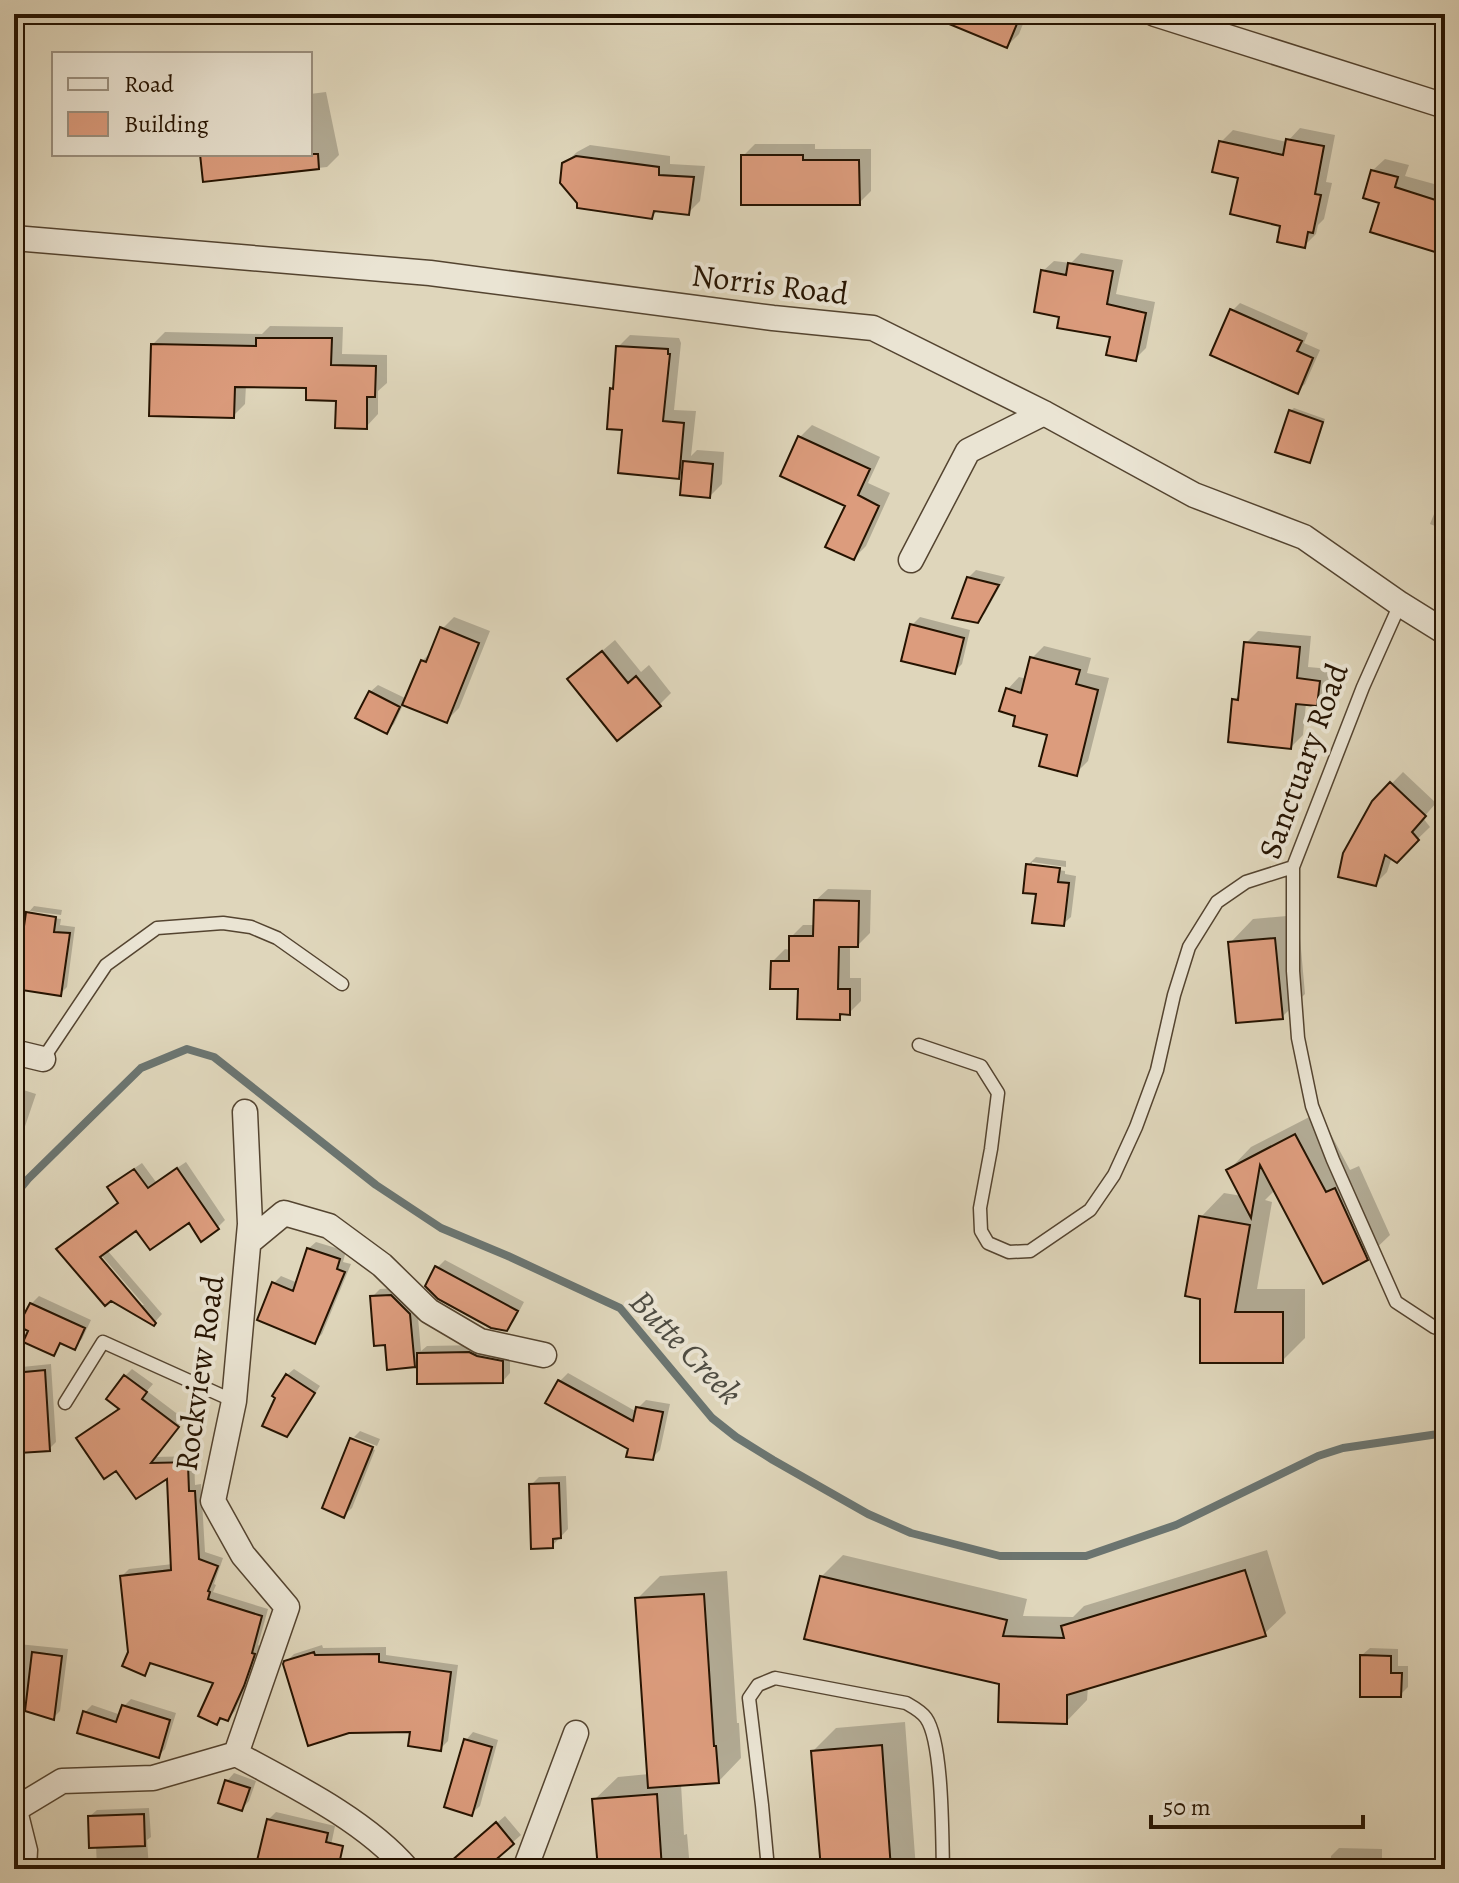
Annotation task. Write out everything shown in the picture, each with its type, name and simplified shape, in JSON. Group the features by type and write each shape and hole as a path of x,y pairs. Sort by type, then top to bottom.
{"street":[{"path":"1155,14 1445,106"},
{"name":"Norris Road","path":"14,238 430,273 873,328 1044,413 1194,495 1304,537 1445,632"},
{"path":"911,560 968,451 1044,413"},
{"path":"14,1052 43,1059"},
{"name":"Rockview Road","path":"236,1754 287,1607 243,1555 213,1501 234,1401 249,1242 245,1112"},
{"path":"249,1242 284,1213 329,1226 382,1265 429,1311 480,1341 544,1355"},
{"path":"525,1869 576,1733"},
{"path":"17,1808 62,1781 153,1778 236,1754 328,1805 393,1853 407,1869"}],"lane":[{"name":"Sanctuary Road","path":"1400,604 1363,687 1293,867 1294,985 1298,1038 1312,1106 1333,1160 1396,1302 1445,1331"},
{"path":"919,1045 981,1066 998,1093 980,1208 981,1231 988,1243 1009,1252 1030,1251 1090,1210 1114,1175 1157,1070 1174,995 1189,947 1217,902 1246,882 1293,867"},
{"path":"43,1059 106,965 157,928 223,923 251,927 277,938 342,984"},
{"path":"65,1403 103,1342 234,1401"},
{"path":"768,1869 749,1698 758,1685 775,1678 906,1703 919,1710 928,1720 937,1748 943,1869"},
{"path":"17,1808 31,1850 30,1869"}],"building":[{"path":"925,14 1021,14 1007,48"},
{"path":"1286,139 1324,146 1315,194 1321,195 1313,233 1308,232 1305,248 1277,242 1280,226 1230,214 1238,178 1212,172 1219,141 1283,155"},
{"path":"318,154 319,169 203,182 200,156"},
{"path":"741,155 803,155 803,160 859,160 860,205 741,205"},
{"path":"576,156 659,167 659,175 694,177 689,215 654,211 652,219 577,208 577,203 560,183 562,163"},
{"path":"1371,170 1398,177 1395,187 1445,203 1445,218 1435,252 1370,232 1379,203 1363,198"},
{"path":"1068,263 1113,271 1107,304 1146,313 1136,361 1106,355 1110,337 1057,328 1059,317 1034,312 1041,270 1066,275"},
{"path":"1230,309 1302,341 1297,351 1313,358 1298,394 1210,355"},
{"path":"256,338 332,338 331,365 376,366 375,397 367,397 367,429 335,428 336,401 306,400 306,388 235,387 234,418 149,416 151,344 256,346"},
{"path":"616,346 668,349 663,421 684,423 679,479 618,473 622,430 607,429"},
{"path":"1289,410 1323,422 1310,463 1275,452"},
{"path":"798,436 870,469 858,495 879,506 854,560 825,547 845,506 780,476"},
{"path":"683,461 713,464 710,498 680,495"},
{"path":"967,577 999,585 978,623 952,618"},
{"path":"910,624 964,638 955,674 901,661"},
{"path":"440,627 479,643 447,723 402,705 421,660 426,662"},
{"path":"1244,642 1300,647 1297,678 1320,681 1317,706 1296,704 1291,749 1228,742 1232,699 1238,700"},
{"path":"602,651 628,683 636,676 661,706 617,741 567,679"},
{"path":"1030,657 1080,670 1076,684 1098,690 1077,776 1039,766 1047,735 1013,726 1015,716 999,711 1006,688 1021,693"},
{"path":"369,691 400,707 387,734 355,718"},
{"path":"1390,782 1426,816 1412,832 1419,840 1397,863 1385,855 1376,886 1338,877 1343,853 1372,801"},
{"path":"1026,864 1060,868 1058,882 1069,883 1064,926 1032,923 1036,894 1023,893"},
{"path":"814,900 859,901 858,947 839,947 838,989 850,989 850,1015 840,1014 840,1020 797,1019 798,989 770,989 771,961 789,961 789,936 813,936"},
{"path":"26,912 56,917 54,932 70,933 61,996 15,989"},
{"path":"1275,938 1283,1019 1236,1023 1228,942"},
{"path":"1295,1134 1326,1192 1335,1188 1368,1260 1323,1284 1260,1165 1251,1218 1226,1170"},
{"path":"177,1168 219,1229 201,1242 189,1223 150,1250 136,1231 100,1257 156,1323 154,1326 111,1301 105,1306 56,1249 118,1203 107,1187 134,1169 148,1188"},
{"path":"1199,1216 1250,1225 1235,1312 1283,1312 1283,1363 1200,1363 1200,1299 1185,1296"},
{"path":"307,1248 340,1259 337,1269 345,1272 315,1344 257,1320 272,1282 293,1291"},
{"path":"435,1266 518,1311 507,1331 491,1328 438,1299 425,1286"},
{"path":"391,1295 410,1314 415,1367 387,1370 385,1345 374,1346 370,1296"},
{"path":"30,1303 85,1328 75,1350 60,1343 54,1356 23,1342 28,1331 18,1326"},
{"path":"469,1352 503,1361 503,1383 417,1384 417,1353"},
{"path":"45,1370 50,1451 19,1453 14,1373"},
{"path":"286,1374 315,1393 287,1437 262,1426 275,1398 272,1396"},
{"path":"124,1375 147,1392 142,1399 179,1427 151,1463 193,1462 188,1465 189,1491 195,1491 199,1559 218,1566 208,1599 262,1616 252,1653 255,1654 244,1686 228,1721 220,1718 217,1725 198,1716 213,1683 150,1663 145,1676 122,1666 128,1652 120,1576 171,1570 167,1479 136,1499 116,1471 104,1479 76,1438 119,1409 106,1399"},
{"path":"558,1380 633,1421 636,1407 663,1412 653,1460 626,1457 628,1449 545,1403"},
{"path":"350,1438 373,1447 344,1518 322,1508"},
{"path":"559,1483 561,1538 553,1539 553,1548 531,1549 529,1484"},
{"path":"1245,1570 1266,1636 1067,1695 1067,1724 998,1722 999,1684 804,1639 820,1576 1007,1620 1003,1636 1064,1638 1061,1626"},
{"path":"704,1594 719,1783 648,1788 635,1598"},
{"path":"32,1652 62,1656 54,1720 25,1711"},
{"path":"314,1652 315,1655 379,1654 379,1662 451,1672 441,1751 408,1746 410,1732 349,1733 308,1746 283,1664 284,1661"},
{"path":"1360,1655 1391,1656 1391,1673 1402,1673 1401,1697 1360,1697"},
{"path":"122,1705 170,1720 159,1758 77,1733 83,1711 116,1722"},
{"path":"464,1739 492,1747 472,1816 444,1807"},
{"path":"882,1745 891,1869 821,1869 811,1751"},
{"path":"225,1780 250,1788 242,1811 218,1803"},
{"path":"657,1794 662,1869 598,1869 592,1799"},
{"path":"144,1814 145,1846 89,1848 88,1816"},
{"path":"267,1819 328,1833 326,1842 343,1846 338,1869 255,1869"},
{"path":"496,1822 514,1844 485,1869 442,1869"}],"waterway":[{"name":"Butte Creek","path":"14,1196 141,1068 187,1049 214,1057 376,1185 441,1228 620,1308 712,1418 736,1437 868,1514 911,1533 1000,1556 1086,1556 1176,1525 1318,1456 1343,1448 1445,1433"}]}
